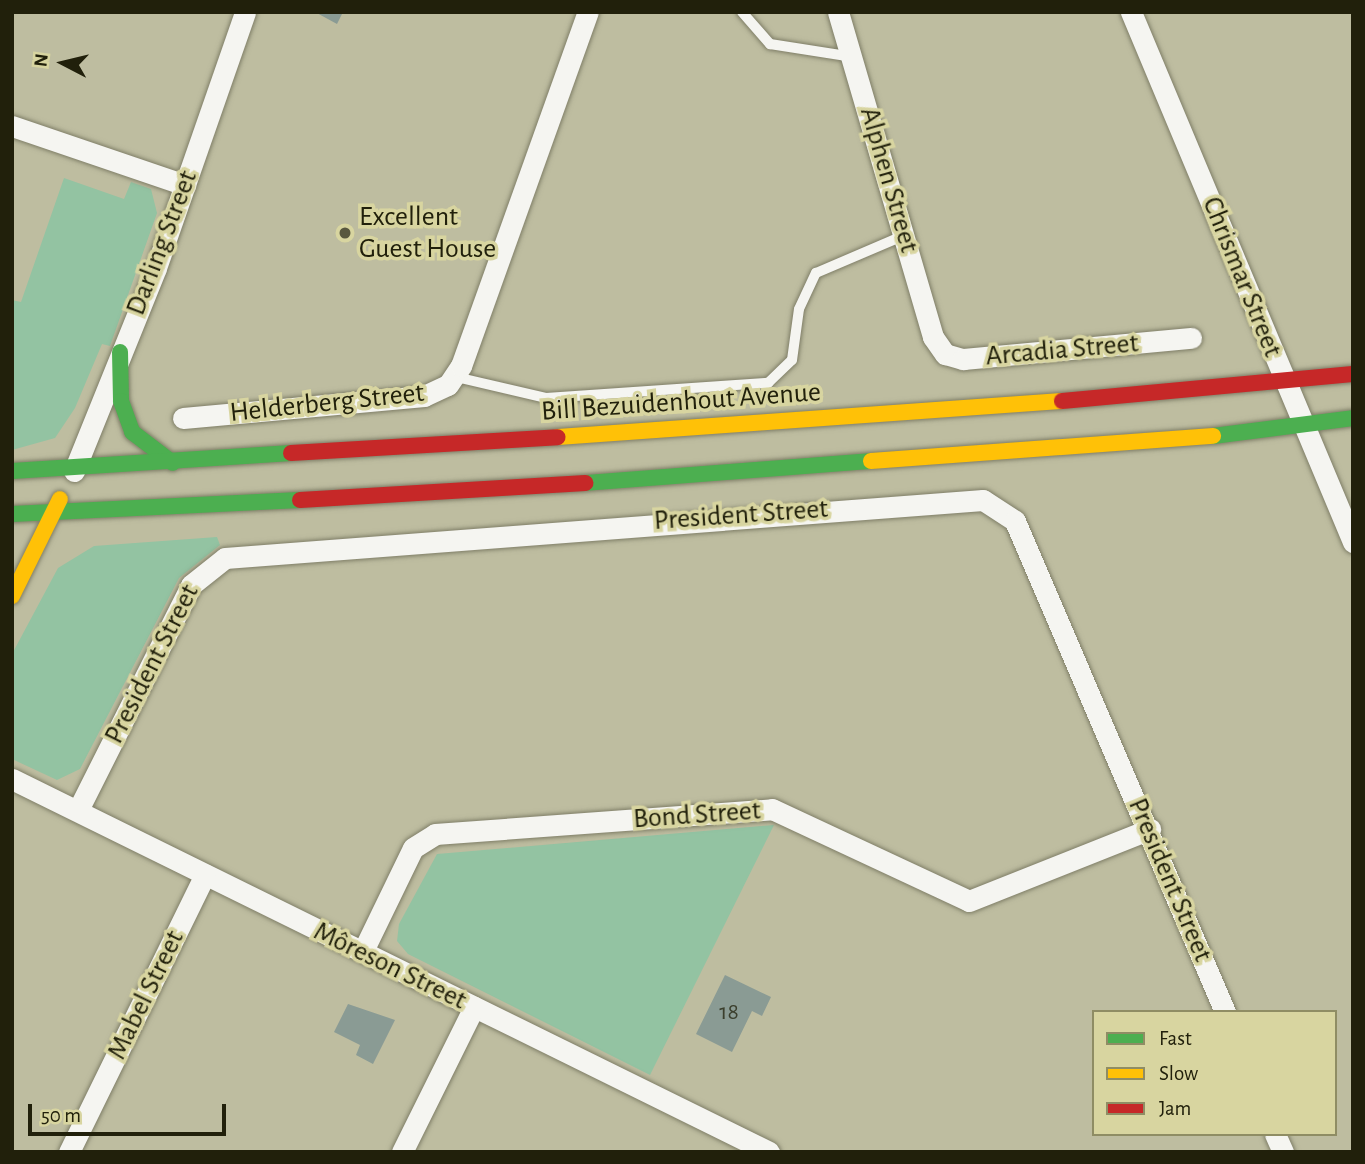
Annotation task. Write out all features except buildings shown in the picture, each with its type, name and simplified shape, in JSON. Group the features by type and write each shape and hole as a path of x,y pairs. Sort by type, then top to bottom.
{"main road":[{"path":"120,352 121,401 132,432 173,463"},
{"name":"Bill Bezuidenhout Avenue","path":"12,471 74,471 1286,385 1353,374"},
{"path":"12,514 492,490 1303,426 1353,418"},
{"path":"12,596 74,471"}],"street":[{"name":"Darling Street","path":"74,471 185,185 245,12"},
{"name":"Helderberg Street","path":"183,418 424,396 456,377 588,12"},
{"name":"Alphen Street","path":"838,12 938,347"},
{"name":"Chrismar Street","path":"1131,12 1353,542"},
{"path":"12,126 185,185"},
{"name":"Arcadia Street","path":"938,347 962,359 1191,338"},
{"name":"President Street","path":"78,810 191,585 225,558 965,499 1000,507 1015,521 1150,829 1224,1010"},
{"name":"Môreson Street","path":"12,779 474,1007 737,1145 769,1152"},
{"name":"Bond Street","path":"363,951 413,849 435,834 772,809 969,901 1150,829"},
{"name":"Mabel Street","path":"69,1152 205,876"},
{"path":"402,1152 474,1007"},
{"path":"1276,1136 1283,1152"}],"lane":[{"path":"742,12 770,44 853,57"},
{"path":"456,377 546,398 768,383 792,360 799,309 817,273 905,235"}],"green space":[{"path":"64,178 124,199 131,182 151,189 157,213 110,346 102,344 75,408 55,438 12,450 12,300 21,302"},
{"path":"217,537 220,545 179,578 80,769 57,780 12,759 12,654 58,568 94,546"},
{"path":"774,825 650,1075 408,954 397,941 399,924 437,854"}],"traffic: fast":[{"path":"120,352 121,401 132,432 173,463"},
{"path":"1213,436 1353,418"},
{"path":"12,471 291,453"},
{"path":"585,483 871,461"},
{"path":"12,514 300,500"}],"traffic: slow":[{"path":"558,437 1062,401"},
{"path":"871,461 1213,436"},
{"path":"12,596 60,499"}],"traffic: jam":[{"path":"1062,401 1353,374"},
{"path":"291,453 558,437"},
{"path":"300,500 585,483"}],"place":[{"name":"Excellent Guest House","path":"345,233"}]}
